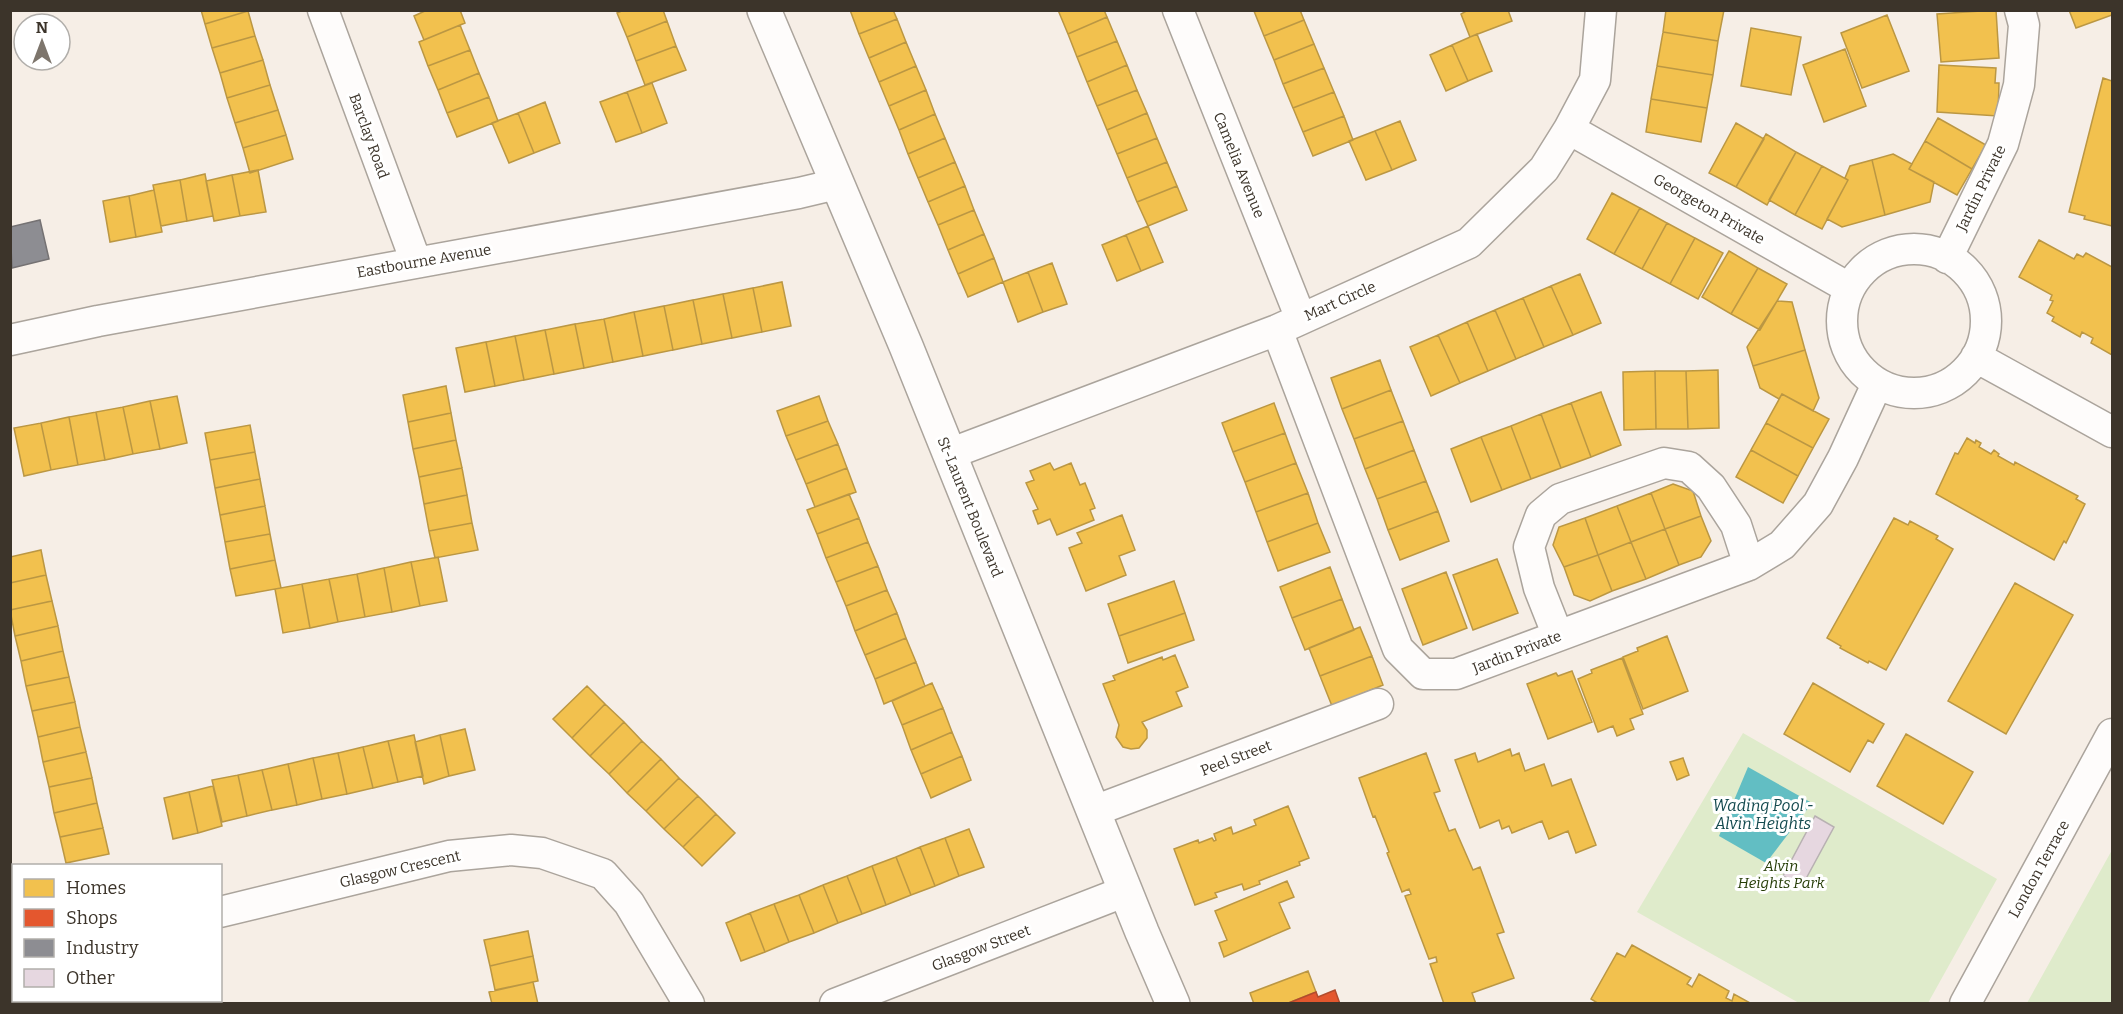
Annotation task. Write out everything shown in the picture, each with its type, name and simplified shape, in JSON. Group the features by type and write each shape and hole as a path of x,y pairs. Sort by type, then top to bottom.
{"street":[{"name":"Barclay Road","path":"323,10 416,262"},
{"name":"St-Laurent Boulevard","path":"764,10 906,346 1173,1004"},
{"name":"Camelia Avenue","path":"1178,10 1289,324"},
{"name":"Mart Circle","path":"949,454 1289,324 1469,243 1544,169 1569,129 1595,80 1601,10"},
{"name":"Jardin Private","path":"1947,258 2003,144 2019,85 2024,25 2020,10"},
{"name":"Georgeton Private","path":"1569,129 1849,288"},
{"name":"Eastbourne Avenue","path":"10,340 98,321 799,193 837,184"},
{"path":"1903,249 1928,250 1947,258 1966,271 1978,287 1985,305 1986,325 1982,344 1976,357 1962,375 1933,391 1899,392 1877,384 1864,374 1851,357 1843,336 1841,314 1849,288 1860,272 1880,257 1903,249"},
{"name":"Jardin Private","path":"1289,324 1398,649 1423,674 1456,675 1749,565 1782,545 1818,504 1843,458 1877,384"},
{"path":"1976,357 2112,432"},
{"path":"1558,636 1539,588 1529,547 1540,515 1560,499 1664,463 1689,467 1712,487 1736,525 1749,565"},
{"name":"Peel Street","path":"1094,811 1378,704"},
{"name":"London Terrace","path":"1965,1004 2112,734"},
{"name":"Glasgow Crescent","path":"222,912 449,856 511,850 542,853 603,874 628,903 689,1004"},
{"name":"Glasgow Street","path":"835,1004 1126,891"},
{"path":"10,998 12,1004"}],"green space":[{"name":"Alvin Heights Park","path":"1743,733 1997,879 1928,1003 1799,1003 1637,912"},
{"path":"2112,850 2112,1003 2027,1003"}],"water":[{"name":"Wading Pool - Alvin Heights","path":"1748,767 1812,803 1766,863 1719,836"}],"building: Homes":[{"path":"201,10 248,10 248,11 205,24"},
{"path":"427,10 460,10 465,23 424,40 414,16"},
{"path":"624,10 663,10 667,21 627,37 617,13"},
{"path":"850,10 893,10 897,19 859,34"},
{"path":"1058,10 1104,10 1107,17 1068,34"},
{"path":"1300,10 1304,20 1264,36 1254,11"},
{"path":"1468,10 1508,10 1512,21 1470,37 1461,14"},
{"path":"1666,10 1724,10 1718,41 1663,32"},
{"path":"1996,10 1999,58 1941,62 1937,14"},
{"path":"2069,10 2112,10 2112,15 2076,28"},
{"path":"248,11 255,36 212,48 205,24"},
{"path":"1887,15 1909,71 1862,88 1841,33"},
{"path":"1107,17 1117,41 1077,57 1068,34"},
{"path":"897,19 906,42 869,58 859,34"},
{"path":"1304,20 1314,44 1274,60 1264,36"},
{"path":"667,21 676,46 636,61 627,37"},
{"path":"460,25 470,50 428,66 419,42"},
{"path":"1751,28 1801,37 1791,95 1741,86"},
{"path":"1663,32 1718,41 1713,75 1657,66"},
{"path":"1477,34 1492,71 1468,81 1452,45"},
{"path":"255,36 263,60 220,73 212,48"},
{"path":"1117,41 1127,65 1087,82 1077,57"},
{"path":"906,42 916,66 879,82 869,58"},
{"path":"1314,44 1324,68 1283,84 1274,60"},
{"path":"1452,45 1468,81 1446,91 1430,55"},
{"path":"676,46 686,70 645,85 636,61"},
{"path":"1845,49 1866,106 1824,122 1803,65"},
{"path":"470,50 479,73 438,90 428,66"},
{"path":"263,60 270,85 227,98 220,73"},
{"path":"1127,65 1137,90 1097,106 1087,82"},
{"path":"1939,65 1996,68 1995,83 1999,83 1998,116 1937,112"},
{"path":"916,66 926,90 889,106 879,82"},
{"path":"1657,66 1713,75 1707,108 1651,99"},
{"path":"1324,68 1334,92 1293,108 1283,84"},
{"path":"479,73 489,97 447,113 438,90"},
{"path":"2103,78 2112,81 2112,226 2084,219 2085,216 2069,212"},
{"path":"652,83 667,123 642,133 627,92"},
{"path":"270,85 278,110 235,123 227,98"},
{"path":"926,90 935,114 899,130 889,106"},
{"path":"1137,90 1147,113 1107,130 1097,106"},
{"path":"627,92 642,133 616,142 600,102"},
{"path":"1334,92 1344,116 1303,132 1293,108"},
{"path":"489,97 498,121 457,137 447,113"},
{"path":"1651,99 1707,108 1701,142 1646,132"},
{"path":"545,102 560,143 534,153 518,113"},
{"path":"278,110 286,135 243,148 235,123"},
{"path":"518,113 534,153 509,163 492,123"},
{"path":"1147,113 1157,138 1117,154 1107,130"},
{"path":"935,114 945,138 908,154 899,130"},
{"path":"1344,116 1353,140 1313,156 1303,132"},
{"path":"1938,118 1986,145 1972,169 1925,141"},
{"path":"1400,121 1416,160 1392,170 1375,131"},
{"path":"1736,123 1764,139 1736,187 1709,173"},
{"path":"1375,131 1392,170 1366,180 1349,141"},
{"path":"1766,134 1796,152 1767,205 1736,187"},
{"path":"286,135 293,159 250,173 243,148"},
{"path":"945,138 955,162 918,178 908,154"},
{"path":"1157,138 1167,162 1127,178 1117,154"},
{"path":"1925,141 1972,169 1957,195 1909,169"},
{"path":"1796,152 1822,166 1795,215 1769,200"},
{"path":"1893,154 1912,164 1909,169 1934,182 1930,202 1885,215 1872,160"},
{"path":"1872,160 1885,215 1842,227 1827,219 1848,180 1845,178 1850,166"},
{"path":"955,162 965,186 928,202 918,178"},
{"path":"1167,162 1177,186 1137,202 1127,178"},
{"path":"1822,166 1848,180 1822,229 1795,215"},
{"path":"258,170 266,212 240,216 232,175"},
{"path":"205,174 213,216 187,221 180,180"},
{"path":"232,175 240,216 214,221 206,181"},
{"path":"180,180 187,221 161,226 153,185"},
{"path":"965,186 974,210 938,225 928,202"},
{"path":"1177,186 1187,210 1148,226 1137,202"},
{"path":"154,190 162,232 136,237 129,196"},
{"path":"1612,193 1640,208 1614,254 1587,239"},
{"path":"129,196 136,237 110,242 103,201"},
{"path":"1640,208 1667,223 1642,269 1614,254"},
{"path":"974,210 984,234 948,250 938,225"},
{"path":"1667,223 1695,238 1670,284 1642,269"},
{"path":"1148,226 1163,262 1141,271 1126,235"},
{"path":"984,234 994,258 958,274 948,250"},
{"path":"1126,235 1141,271 1117,281 1102,245"},
{"path":"1695,238 1723,253 1698,299 1670,284"},
{"path":"2039,240 2074,259 2077,254 2083,257 2086,253 2112,267 2112,355 2091,343 2093,338 2082,332 2080,337 2052,321 2054,317 2047,313 2053,301 2050,300 2052,295 2019,277"},
{"path":"1729,251 1758,268 1731,314 1702,297"},
{"path":"994,258 1003,282 968,297 958,274"},
{"path":"1052,263 1067,304 1043,312 1028,272"},
{"path":"1758,268 1787,284 1760,330 1731,314"},
{"path":"1028,272 1043,312 1018,322 1003,282"},
{"path":"1580,274 1601,323 1573,335 1551,286"},
{"path":"782,282 791,326 762,332 753,288"},
{"path":"1551,286 1573,335 1544,347 1523,298"},
{"path":"753,288 762,332 732,338 723,294"},
{"path":"723,294 732,338 702,344 693,300"},
{"path":"1523,298 1544,347 1516,359 1495,310"},
{"path":"693,300 702,344 673,350 664,306"},
{"path":"1777,301 1792,302 1805,350 1753,366 1747,347"},
{"path":"664,306 673,350 643,356 634,312"},
{"path":"1495,310 1516,359 1488,371 1467,322"},
{"path":"634,312 643,356 613,362 604,319"},
{"path":"604,319 613,362 584,368 575,324"},
{"path":"1467,322 1488,371 1460,383 1438,335"},
{"path":"575,324 584,368 554,374 545,330"},
{"path":"545,330 554,374 524,380 515,336"},
{"path":"1438,335 1460,383 1431,396 1410,347"},
{"path":"515,336 524,380 495,386 486,342"},
{"path":"486,342 495,386 465,392 456,348"},
{"path":"1805,350 1819,398 1813,411 1782,394 1779,399 1760,388 1753,366"},
{"path":"1380,360 1391,390 1342,409 1331,378"},
{"path":"1718,370 1719,428 1688,429 1686,371"},
{"path":"1655,371 1656,429 1624,430 1623,372"},
{"path":"1655,371 1686,371 1688,429 1656,429"},
{"path":"446,386 451,413 408,422 403,395"},
{"path":"1391,390 1403,421 1354,439 1342,409"},
{"path":"1601,392 1621,445 1591,457 1571,403"},
{"path":"1782,394 1829,419 1813,448 1766,423"},
{"path":"177,396 187,443 160,449 150,401"},
{"path":"819,396 828,421 786,436 777,411"},
{"path":"150,401 160,449 133,454 123,407"},
{"path":"1274,403 1285,433 1233,452 1222,423"},
{"path":"1571,403 1591,457 1561,468 1541,414"},
{"path":"123,407 133,454 105,460 96,412"},
{"path":"96,412 105,460 78,465 69,417"},
{"path":"451,413 456,440 413,449 408,422"},
{"path":"1541,414 1561,468 1531,479 1511,426"},
{"path":"69,417 78,465 51,470 41,423"},
{"path":"828,421 838,444 796,460 786,436"},
{"path":"1403,421 1414,450 1365,469 1354,439"},
{"path":"41,423 51,470 24,476 14,428"},
{"path":"1766,423 1813,448 1798,476 1751,450"},
{"path":"250,425 255,452 210,460 205,433"},
{"path":"1511,426 1531,479 1502,490 1481,437"},
{"path":"1285,433 1296,463 1245,482 1233,452"},
{"path":"1481,437 1502,490 1471,502 1451,449"},
{"path":"1967,438 1975,443 1976,440 1981,443 1979,447 1991,454 1994,450 1999,454 1998,456 2014,465 2015,462 2078,496 2076,499 2085,504 2066,543 2064,541 2054,560 1936,494 1955,453 1958,454"},
{"path":"456,440 462,468 419,477 413,449"},
{"path":"838,444 847,468 806,484 796,460"},
{"path":"1414,450 1426,481 1377,499 1365,469"},
{"path":"1751,450 1798,476 1783,503 1736,477"},
{"path":"255,452 260,479 215,488 210,460"},
{"path":"1050,463 1054,470 1071,463 1080,485 1085,483 1095,508 1090,510 1094,520 1057,535 1050,519 1038,524 1033,511 1038,509 1026,483 1034,480 1030,471"},
{"path":"1296,463 1308,493 1256,512 1245,482"},
{"path":"462,468 467,495 424,504 419,477"},
{"path":"847,468 856,492 815,507 806,484"},
{"path":"260,479 265,506 220,515 215,488"},
{"path":"1426,481 1438,511 1388,530 1377,499"},
{"path":"1673,484 1693,491 1701,516 1665,529 1651,493"},
{"path":"1308,493 1318,523 1267,542 1256,512"},
{"path":"1651,493 1665,529 1631,542 1617,506"},
{"path":"849,494 859,518 817,534 807,510"},
{"path":"467,495 472,523 429,531 424,504"},
{"path":"265,506 270,534 225,542 220,515"},
{"path":"1617,506 1631,542 1598,555 1585,518"},
{"path":"1438,511 1449,541 1400,560 1388,530"},
{"path":"1122,515 1135,550 1119,556 1126,575 1086,591 1069,548 1082,543 1077,533"},
{"path":"1701,516 1711,541 1701,557 1679,565 1665,529"},
{"path":"859,518 868,542 826,558 817,534"},
{"path":"1585,518 1598,555 1564,567 1553,545 1559,527"},
{"path":"1894,518 1908,525 1910,521 1938,536 1936,539 1953,549 1886,670 1840,648 1841,646 1827,638"},
{"path":"472,523 478,550 435,558 429,531"},
{"path":"1318,523 1330,552 1278,571 1267,542"},
{"path":"1665,529 1679,565 1646,579 1631,542"},
{"path":"270,534 275,560 230,569 225,542"},
{"path":"868,542 878,566 836,582 826,558"},
{"path":"1631,542 1646,579 1612,591 1598,555"},
{"path":"41,550 46,575 10,583 10,557"},
{"path":"1598,555 1612,591 1590,601 1574,595 1564,567"},
{"path":"438,557 447,601 420,606 411,562"},
{"path":"1497,559 1518,613 1473,630 1453,575"},
{"path":"275,560 281,588 236,596 230,569"},
{"path":"411,562 420,606 392,612 384,568"},
{"path":"878,566 887,590 846,606 836,582"},
{"path":"1330,567 1342,599 1292,618 1280,587"},
{"path":"384,568 392,612 365,617 357,574"},
{"path":"1446,572 1467,628 1423,645 1402,589"},
{"path":"357,574 365,617 338,622 329,579"},
{"path":"46,575 52,601 10,610 10,583"},
{"path":"329,579 338,622 310,628 302,584"},
{"path":"1174,581 1185,613 1119,636 1108,604"},
{"path":"2015,583 2073,615 2006,734 1948,701"},
{"path":"302,584 310,628 283,633 275,589"},
{"path":"887,590 897,613 855,631 846,606"},
{"path":"1342,599 1354,630 1305,650 1292,618"},
{"path":"52,601 58,626 15,636 10,610"},
{"path":"897,613 906,638 865,655 855,631"},
{"path":"1185,613 1194,640 1128,663 1119,636"},
{"path":"58,626 63,651 21,661 15,636"},
{"path":"1360,627 1372,656 1320,676 1309,648"},
{"path":"1667,636 1688,691 1643,709 1623,657 1638,651 1637,648"},
{"path":"906,638 916,662 875,679 865,655"},
{"path":"63,651 69,677 26,686 21,661"},
{"path":"1175,655 1188,687 1176,692 1182,706 1142,722 1147,730 1147,738 1139,748 1123,747 1116,737 1119,725 1103,684 1115,680 1113,676 1162,657 1163,660"},
{"path":"1372,656 1383,685 1332,706 1320,676"},
{"path":"1622,658 1643,714 1630,719 1634,729 1617,736 1613,726 1598,732 1578,679 1592,673 1591,670"},
{"path":"916,662 925,686 884,704 875,679"},
{"path":"1572,671 1592,722 1548,739 1527,684 1556,673 1558,676"},
{"path":"69,677 75,702 32,711 26,686"},
{"path":"932,683 943,708 902,725 892,701"},
{"path":"1813,683 1884,724 1873,743 1868,740 1850,772 1784,734"},
{"path":"587,686 605,704 572,738 553,719"},
{"path":"75,702 80,727 38,737 32,711"},
{"path":"605,704 624,722 590,756 572,738"},
{"path":"943,708 952,732 911,750 902,725"},
{"path":"624,722 642,741 609,774 590,756"},
{"path":"80,727 86,752 43,762 38,737"},
{"path":"465,729 475,770 449,776 440,735"},
{"path":"952,732 962,756 921,774 911,750"},
{"path":"1906,734 1973,772 1943,824 1877,786"},
{"path":"414,735 423,776 398,782 388,741"},
{"path":"440,735 449,776 424,784 415,742"},
{"path":"388,741 398,782 373,788 363,747"},
{"path":"642,741 661,759 627,793 609,774"},
{"path":"363,747 373,788 347,794 338,753"},
{"path":"1510,749 1512,756 1519,753 1525,771 1544,764 1552,786 1571,779 1596,845 1576,853 1568,831 1549,839 1542,821 1512,833 1509,826 1502,829 1499,820 1480,828 1455,760 1475,753 1478,762"},
{"path":"86,752 92,778 49,787 43,762"},
{"path":"338,753 347,794 322,799 313,758"},
{"path":"1426,753 1440,791 1434,793 1449,831 1455,829 1473,870 1480,867 1504,932 1497,934 1514,978 1472,993 1476,1004 1444,1004 1430,964 1437,962 1436,957 1429,959 1405,896 1411,894 1409,889 1402,892 1387,853 1389,852 1359,778"},
{"path":"962,756 971,780 931,798 921,774"},
{"path":"313,758 322,799 297,805 288,764"},
{"path":"1683,758 1689,775 1677,780 1670,762"},
{"path":"661,759 679,778 646,811 627,793"},
{"path":"288,764 297,805 272,810 262,770"},
{"path":"262,770 272,810 247,816 238,775"},
{"path":"238,775 247,816 222,822 212,780"},
{"path":"92,778 97,803 54,813 49,787"},
{"path":"679,778 698,796 664,829 646,811"},
{"path":"213,786 222,826 198,833 189,792"},
{"path":"189,792 198,833 173,839 164,798"},
{"path":"698,796 716,814 683,847 664,829"},
{"path":"97,803 103,828 60,837 54,813"},
{"path":"1288,806 1309,858 1299,862 1300,865 1259,881 1260,884 1244,890 1242,884 1215,893 1217,897 1195,905 1174,849 1198,840 1199,843 1212,838 1214,841 1216,840 1214,834 1231,827 1233,834 1256,825 1254,820"},
{"path":"716,814 735,833 702,866 683,847"},
{"path":"103,828 109,854 66,863 60,837"},
{"path":"969,829 984,867 959,876 945,838"},
{"path":"945,838 959,876 935,886 920,847"},
{"path":"920,847 935,886 911,895 896,857"},
{"path":"896,857 911,895 886,905 872,866"},
{"path":"872,866 886,905 862,914 847,876"},
{"path":"847,876 862,914 838,923 823,885"},
{"path":"1287,881 1294,897 1279,903 1290,928 1224,957 1219,943 1227,940 1215,911"},
{"path":"823,885 838,923 814,933 799,895"},
{"path":"799,895 814,933 789,942 774,904"},
{"path":"774,904 789,942 765,952 750,913"},
{"path":"750,913 765,952 741,961 726,923"},
{"path":"528,931 533,956 490,966 484,940"},
{"path":"1632,945 1691,978 1687,984 1692,987 1699,974 1729,991 1726,998 1732,1001 1734,994 1752,1004 1599,1004 1591,999 1617,953 1625,957"},
{"path":"533,956 538,981 495,990 490,966"},
{"path":"1308,971 1316,992 1286,1004 1254,1004 1250,993"},
{"path":"533,982 538,1004 492,1004 489,992"}],"building: Shops":[{"path":"1335,990 1340,1004 1286,1004 1316,992 1318,997"}],"building: Industry":[{"path":"40,220 49,259 12,268 10,227"}],"building: Other":[{"path":"1815,816 1834,827 1802,886 1783,876"}]}
